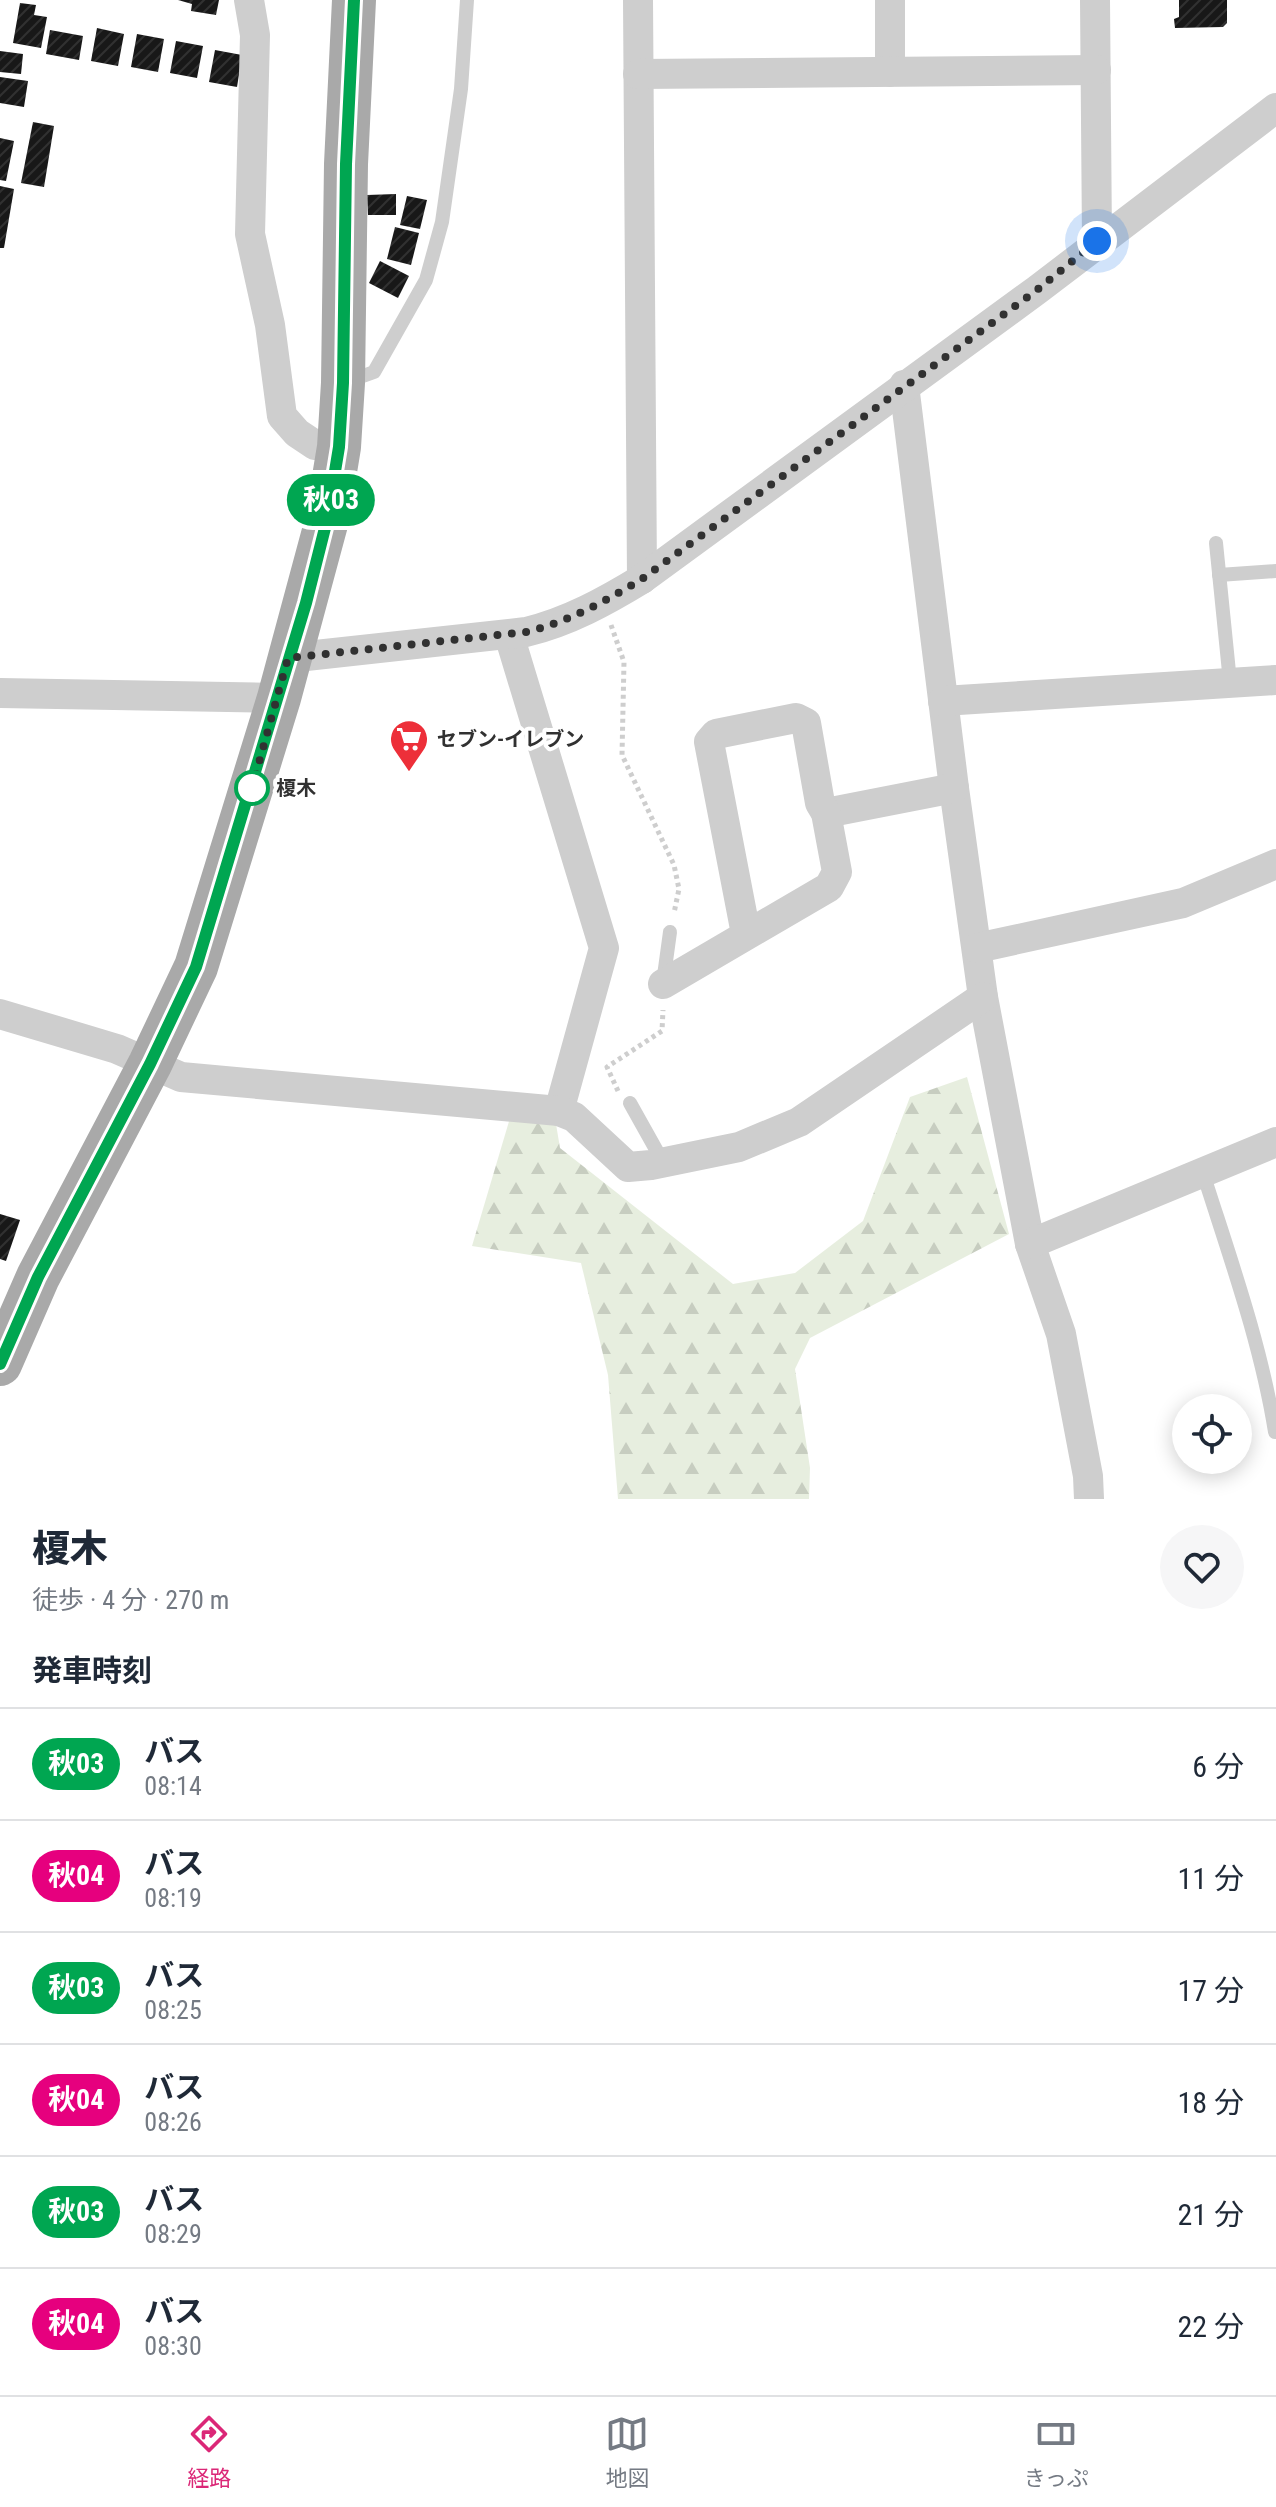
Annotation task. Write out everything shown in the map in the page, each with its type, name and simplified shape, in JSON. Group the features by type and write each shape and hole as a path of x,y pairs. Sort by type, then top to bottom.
{"main road":[{"path":"0,1364 38,1277 150,1064 196,967 284,678 327,520 339,447 343,383 346,164 354,0"}],"street":[{"path":"249,0 255,35 250,234 270,325 282,416 297,433 315,445 339,447"},
{"path":"638,0 642,579"},
{"path":"890,0 890,72"},
{"path":"1095,0 1097,241"},
{"path":"638,74 1096,70"},
{"path":"0,693 284,678 543,628 603,602 642,579 1037,290 1097,241 1276,108"},
{"path":"904,385 983,997 1030,1244 1061,1334 1088,1476 1089,1499"},
{"path":"509,635 604,948 559,1111"},
{"path":"943,701 1276,680"},
{"path":"663,984 829,887 837,872 826,813 820,803 806,723 796,718 716,734 709,742 746,934"},
{"path":"826,813 954,788"},
{"path":"977,948 1183,903 1276,864"},
{"path":"0,1014 117,1049 181,1077 559,1111 574,1117 628,1167 739,1147 799,1122 983,997"},
{"path":"1030,1244 1276,1142"}],"lane":[{"path":"343,383 374,372 426,280 451,174 467,0"},
{"path":"1216,543 1230,682"},
{"path":"1219,575 1276,571"},
{"path":"663,984 670,932"},
{"path":"630,1103 663,1162"},
{"path":"1203,1173 1274,1404 1275,1432"}],"path":[{"path":"603,602 624,662 622,755 674,865 679,889 670,932"},
{"path":"630,1103 621,1097 607,1067 662,1031 663,984"}],"green space":[{"path":"967,1077 1009,1234 810,1338 795,1369 810,1468 809,1499 618,1499 608,1375 581,1263 472,1246 510,1118 556,1124 560,1148 733,1284 795,1273 863,1221 910,1097"}],"building":[{"path":"178,0 219,0 216,15 191,11 192,4"},
{"path":"1179,0 1227,0 1227,23 1223,27 1175,28 1174,19 1179,17"},
{"path":"20,3 36,5 34,15 47,17 41,48 13,43"},
{"path":"97,28 124,34 118,66 91,61"},
{"path":"50,30 83,36 79,60 46,54"},
{"path":"137,34 164,39 158,72 131,67"},
{"path":"176,41 203,46 197,78 170,73"},
{"path":"215,50 242,55 237,87 209,82"},
{"path":"0,51 23,54 21,74 0,72"},
{"path":"0,77 28,81 24,107 0,103"},
{"path":"33,122 54,126 44,187 21,183"},
{"path":"0,138 14,141 6,181 0,180"},
{"path":"0,186 14,189 4,248 0,248"},
{"path":"396,194 396,215 368,215 367,195"},
{"path":"407,196 427,200 420,229 400,225"},
{"path":"395,227 419,233 411,265 387,259"},
{"path":"380,261 409,276 398,298 369,283"},
{"path":"0,1214 20,1220 6,1261 0,1259"}],"bus line":[{"name":"秋03","path":"0,1364 38,1277 150,1064 196,967 306,603 327,520 339,447 343,383 346,164 354,0"}],"place":[{"name":"セブン-イレブン","path":"409,773"},
{"name":"榎木","path":"252,788"}],"route":[{"path":"252,788 288,658 526,632 543,628 608,600 642,579 1037,290 1097,241"}]}
